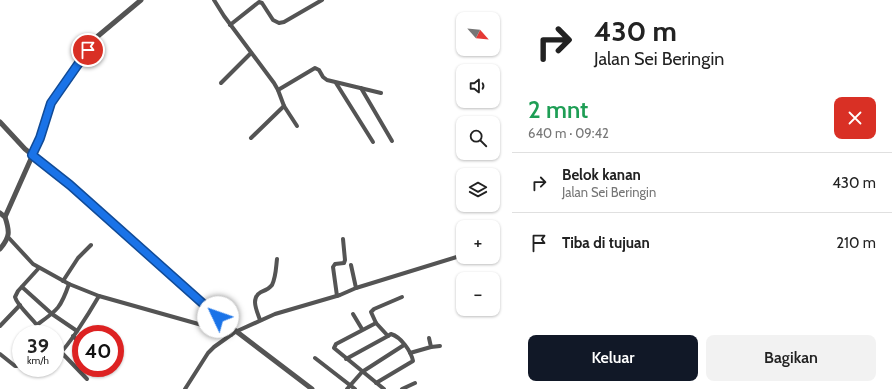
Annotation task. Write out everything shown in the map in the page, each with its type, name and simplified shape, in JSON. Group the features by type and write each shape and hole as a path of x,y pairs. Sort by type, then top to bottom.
{"street":[{"path":"5,217 40,138 49,107 98,36 141,0"},
{"path":"214,0 230,25 274,83 284,106 297,126"},
{"path":"230,25 259,2 262,3 273,20 279,23 284,22 322,0"},
{"path":"220,83 251,53"},
{"path":"278,90 315,68 319,70 325,80 382,93"},
{"path":"336,83 373,142"},
{"path":"361,88 392,141"},
{"path":"252,138 284,106"},
{"path":"0,122 22,147 70,185 233,333 312,389"},
{"path":"0,212 5,217 9,229 8,237 0,249"},
{"path":"8,237 26,259 38,269 69,284 99,296 233,333"},
{"path":"337,296 333,267 335,264 344,263 343,239"},
{"path":"63,281 81,255 91,245"},
{"path":"185,389 208,353 233,333 275,314 337,296 356,288 456,257"},
{"path":"260,320 254,302 255,298 258,294 271,286 274,279 277,259"},
{"path":"351,265 356,288"},
{"path":"38,269 15,297 20,305 38,324 60,306 69,284"},
{"path":"22,287 52,314 72,328"},
{"path":"81,325 99,296"},
{"path":"388,336 376,322 372,314 372,310 402,297"},
{"path":"0,326 20,305"},
{"path":"353,314 362,329"},
{"path":"376,322 334,346 335,350 384,389"},
{"path":"346,359 388,336 394,335 410,353 413,362 376,383"},
{"path":"64,347 72,337"},
{"path":"429,338 431,347"},
{"path":"349,387 362,372 404,345"},
{"path":"410,353 440,346"},
{"path":"0,354 12,364"},
{"path":"315,358 349,387 355,389"},
{"path":"64,359 87,379"},
{"path":"402,389 415,383"}],"route":[{"path":"88,50 53,99 40,138 32,155 70,185 218,317"}]}
